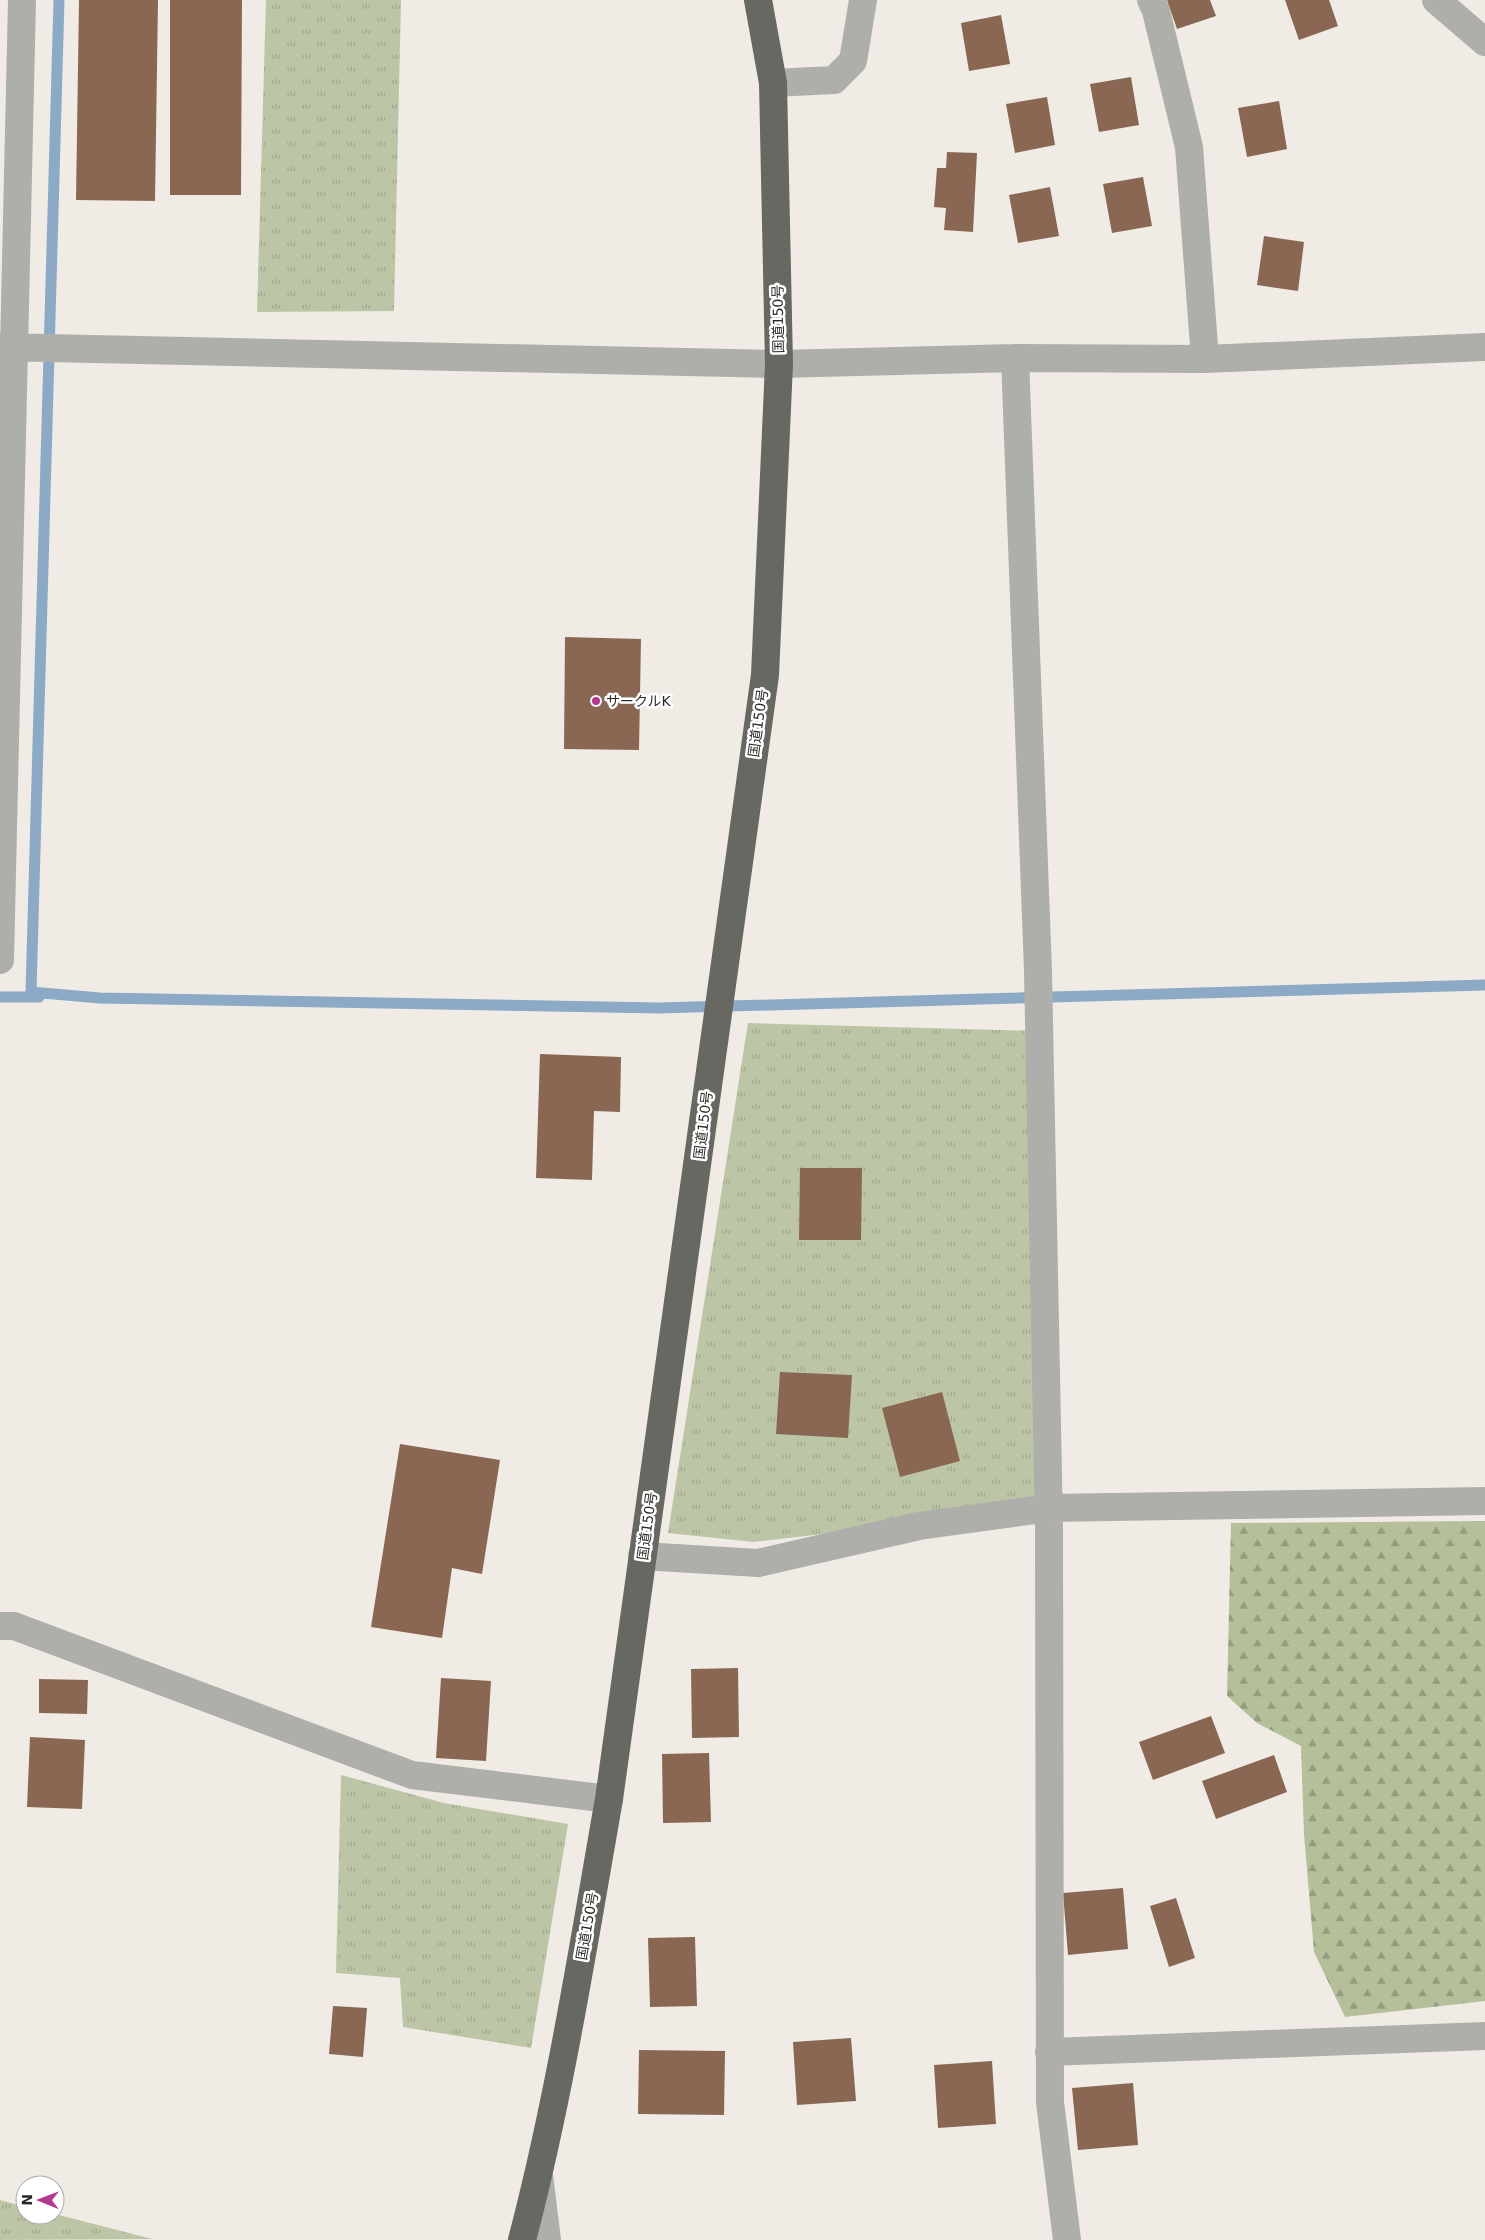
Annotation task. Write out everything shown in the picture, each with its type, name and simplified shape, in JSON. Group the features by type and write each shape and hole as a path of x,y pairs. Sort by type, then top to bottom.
{"highway":[{"name":"国道150号","path":"522,2240 539,2175 577,1982 608,1799 765,675 779,364 773,83 758,0"}],"street":[{"path":"0,960 7,348 22,0"},
{"path":"773,83 834,80 853,61 863,0"},
{"path":"1151,0 1156,12 1189,147 1205,359"},
{"path":"1436,0 1485,42"},
{"path":"7,348 779,364 1014,358 1205,359 1485,347"},
{"path":"1014,358 1038,971 1048,1508 1050,2102 1067,2240"},
{"path":"642,1556 758,1563 919,1526 1048,1508 1485,1501"},
{"path":"0,1626 14,1626 412,1775 608,1799"},
{"path":"1049,2052 1485,2036"},
{"path":"539,2175 547,2240"}],"green space":[{"path":"266,0 401,0 394,311 257,312"},
{"path":"748,1023 1039,1031 1049,1508 753,1542 668,1533"},
{"path":"1485,1521 1485,2001 1345,2017 1314,1952 1304,1834 1301,1746 1257,1723 1227,1696 1231,1523"},
{"path":"341,1775 444,1803 568,1824 531,2048 403,2027 400,1978 336,1973"},
{"path":"0,2200 15,2204 15,2225 65,2225 65,2217 152,2239 0,2240"}],"building":[{"path":"79,0 158,0 155,201 76,200"},
{"path":"170,0 242,0 241,195 170,195"},
{"path":"1167,0 1210,0 1216,16 1177,29"},
{"path":"1285,0 1329,0 1338,26 1299,40"},
{"path":"1001,15 1010,64 969,71 961,23"},
{"path":"1131,77 1139,125 1099,132 1090,84"},
{"path":"1047,97 1055,145 1015,153 1006,104"},
{"path":"1279,101 1287,149 1247,157 1238,108"},
{"path":"947,152 977,153 973,232 944,230 946,208 934,207 937,168 946,168"},
{"path":"1143,177 1152,226 1112,233 1103,184"},
{"path":"1050,187 1059,236 1018,243 1009,195"},
{"path":"1264,236 1304,242 1298,291 1257,285"},
{"path":"565,637 641,639 639,750 564,749"},
{"path":"540,1054 621,1057 620,1112 594,1111 592,1180 536,1178"},
{"path":"800,1168 862,1168 861,1240 799,1240"},
{"path":"780,1372 852,1375 848,1438 776,1434"},
{"path":"942,1392 960,1461 900,1477 882,1408"},
{"path":"400,1444 500,1460 482,1574 452,1568 442,1638 371,1627"},
{"path":"738,1668 739,1737 692,1738 691,1669"},
{"path":"441,1678 491,1681 486,1761 436,1758"},
{"path":"39,1679 88,1680 87,1714 39,1713"},
{"path":"1211,1716 1225,1753 1153,1780 1139,1742"},
{"path":"30,1737 85,1740 82,1809 27,1807"},
{"path":"709,1753 711,1822 663,1823 662,1754"},
{"path":"1274,1755 1287,1792 1216,1819 1202,1781"},
{"path":"1123,1888 1128,1949 1068,1955 1063,1893"},
{"path":"1176,1898 1195,1958 1169,1967 1150,1906"},
{"path":"695,1937 697,2006 650,2007 648,1938"},
{"path":"333,2006 367,2008 363,2057 329,2054"},
{"path":"851,2038 856,2101 797,2105 793,2042"},
{"path":"639,2050 725,2051 724,2115 638,2114"},
{"path":"992,2061 996,2124 938,2128 934,2065"},
{"path":"1133,2083 1138,2145 1078,2150 1072,2088"}],"waterway":[{"path":"31,992 59,0"},
{"path":"31,992 100,998 659,1008 1485,985"},
{"path":"0,997 39,997"}],"place":[{"name":"サークルK","path":"596,701"}]}
